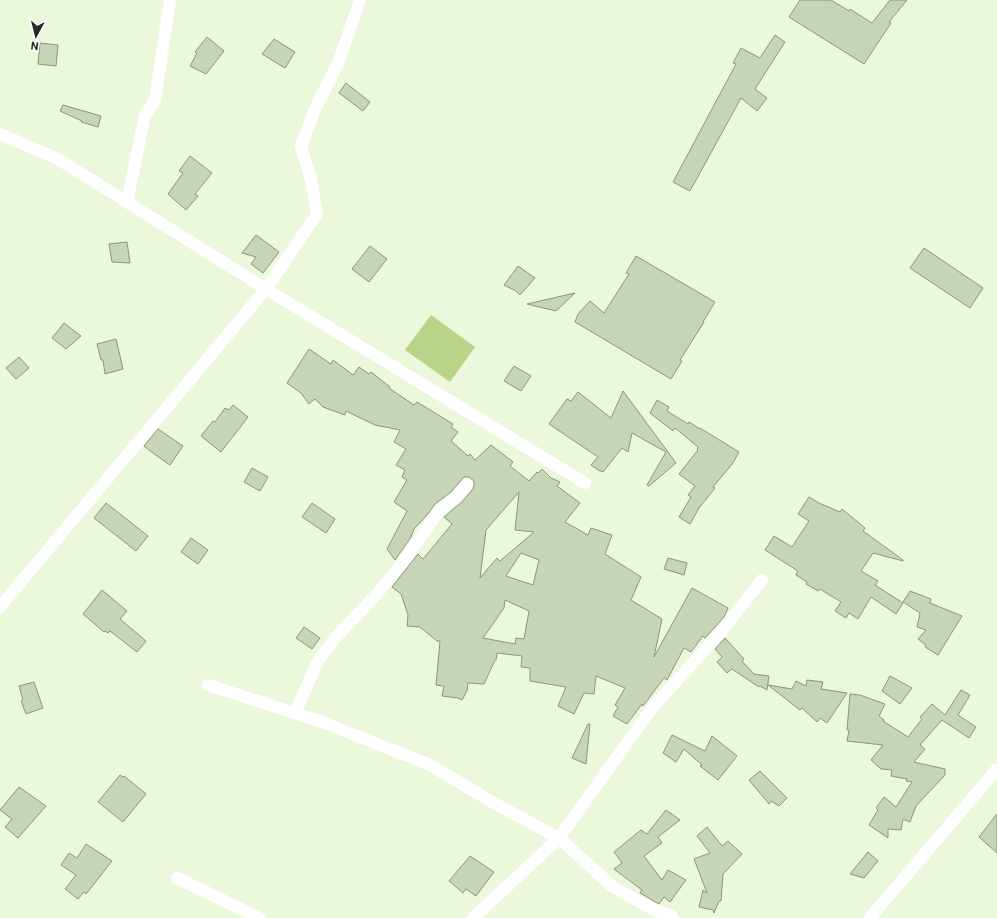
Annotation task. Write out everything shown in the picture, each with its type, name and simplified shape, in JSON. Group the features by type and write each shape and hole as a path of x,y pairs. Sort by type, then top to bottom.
{"street":[{"path":"127,202 145,115 155,100 170,0"},
{"path":"0,607 266,289 317,214 311,180 301,146 316,107 339,61 360,0"},
{"path":"0,134 58,159 266,289 585,483"},
{"path":"295,713 318,661 336,637 376,595 403,562 440,510 456,497 467,484"},
{"path":"473,918 559,838 652,708 715,638 762,580"},
{"path":"208,685 322,722 430,765 501,807 559,838 613,887 656,911 670,915 674,918"},
{"path":"870,918 997,769"},
{"path":"177,878 259,918"}],"green space":[{"path":"431,315 475,347 450,382 405,350"}],"building":[{"path":"800,0 831,0 849,11 850,9 872,23 890,0 907,0 889,22 891,23 864,64 789,17"},
{"path":"775,35 785,42 755,89 767,98 757,111 741,98 690,191 673,182 736,64 733,63 741,48 760,58"},
{"path":"207,37 224,51 206,74 190,66 197,53 195,52"},
{"path":"274,39 295,52 285,68 262,54"},
{"path":"40,43 58,45 56,66 38,64"},
{"path":"346,83 370,102 363,111 339,93"},
{"path":"63,105 101,116 98,127 81,122 82,121 60,111"},
{"path":"190,156 212,173 195,194 198,196 186,210 168,194 183,173 179,171"},
{"path":"256,235 279,252 263,273 251,264 256,257 242,253"},
{"path":"127,242 130,263 112,262 109,244"},
{"path":"370,246 387,259 369,282 352,269"},
{"path":"924,248 983,288 970,308 910,268"},
{"path":"636,256 715,302 680,360 682,361 671,379 575,322 578,314 590,301 604,313 629,274 626,273"},
{"path":"518,266 535,278 520,295 516,291 504,285"},
{"path":"575,293 556,311 527,304"},
{"path":"64,323 81,336 66,349 52,338"},
{"path":"116,339 123,369 105,374 103,360 101,360 97,344"},
{"path":"309,349 331,364 333,360 353,375 359,367 369,374 371,372 390,387 389,388 414,405 417,402 453,424 451,427 458,432 451,441 468,456 470,454 475,460 491,445 513,462 510,466 529,481 542,469 551,478 560,482 557,486 580,503 565,522 588,535 591,528 612,535 605,554 641,577 631,600 662,619 654,657 692,588 728,608 724,617 705,638 703,636 691,652 684,648 667,680 664,678 627,724 613,716 618,707 615,705 625,688 596,676 594,694 584,693 574,714 558,706 566,687 530,681 530,668 521,667 522,656 497,653 496,660 484,684 468,683 467,691 462,700 442,696 444,686 436,685 440,641 437,641 420,627 407,626 408,615 401,594 392,587 418,554 423,559 452,524 444,517 462,502 473,489 474,481 469,477 464,477 451,492 435,504 414,529 411,537 395,560 387,549 407,511 394,502 407,480 402,477 405,470 396,465 406,449 394,442 400,430 375,425 346,411 345,415 323,407 315,399 309,404 301,393 287,383","holes":["519,492 515,530 534,532 500,561 497,558 480,578 486,530","521,553 539,560 533,585 506,576","505,600 529,611 524,639 516,638 515,644 483,638 504,608"]},
{"path":"19,357 29,368 16,379 6,368"},
{"path":"514,366 531,376 521,391 504,381"},
{"path":"623,391 676,463 649,486 647,485 666,452 632,433 628,452 622,448 603,472 591,465 598,457 549,424 567,399 571,401 578,392 611,418"},
{"path":"657,400 669,407 667,411 688,424 689,422 700,428 739,452 733,463 713,487 715,488 699,508 690,524 679,517 691,497 688,495 695,486 679,474 698,450 698,447 675,428 673,431 650,413"},
{"path":"233,405 248,417 221,452 201,436 213,421 215,422 225,408 229,410"},
{"path":"158,429 183,446 170,465 144,446"},
{"path":"252,468 268,477 260,491 244,482"},
{"path":"809,497 840,512 842,509 865,528 863,531 903,560 873,553 861,571 878,581 875,585 903,603 896,614 871,597 858,619 849,613 846,618 835,611 841,602 820,589 818,591 806,584 807,582 796,575 798,571 765,550 774,536 792,547 809,521 798,514"},
{"path":"106,503 148,536 136,551 94,518"},
{"path":"312,503 335,519 326,533 302,517"},
{"path":"191,538 208,550 198,564 181,552"},
{"path":"668,558 687,563 684,575 664,569"},
{"path":"102,590 127,611 120,619 146,641 137,652 110,631 108,633 105,631 104,632 83,614"},
{"path":"910,591 931,599 930,603 962,616 938,655 925,647 926,645 918,639 926,630 917,627 920,613 903,602"},
{"path":"304,627 320,638 312,649 296,638"},
{"path":"725,638 744,659 742,661 754,674 769,676 767,690 760,686 759,687 732,669 727,673 717,662 722,657 715,649"},
{"path":"890,676 912,688 900,704 882,691"},
{"path":"807,680 823,682 821,689 847,693 827,723 820,718 817,722 802,708 800,710 768,685 792,689 796,681 806,686"},
{"path":"34,682 43,708 26,714 21,701 23,700 19,686"},
{"path":"961,690 970,695 958,715 976,727 969,738 942,720 920,745 925,749 914,762 945,769 945,775 916,806 910,822 903,819 901,830 888,829 888,838 869,825 878,810 876,808 884,797 896,807 912,782 906,781 907,779 891,776 892,770 881,769 871,760 883,745 847,741 849,730 847,730 850,694 860,695 885,704 879,716 884,720 883,721 908,737 922,719 920,717 932,704 945,715"},
{"path":"588,724 590,724 586,764 572,758"},
{"path":"672,735 705,751 712,736 737,756 718,780 700,766 702,765 684,749 676,762 663,753"},
{"path":"760,771 787,798 779,806 771,801 769,804 749,780"},
{"path":"120,775 123,777 124,776 146,794 123,822 98,802"},
{"path":"19,787 46,806 18,838 5,827 12,819 0,810"},
{"path":"666,810 680,820 658,837 662,843 644,856 662,880 668,870 686,880 670,902 664,897 659,904 640,893 642,890 614,869 622,863 614,852 641,830 647,834"},
{"path":"997,814 997,853 979,837"},
{"path":"707,827 722,846 728,841 742,854 723,874 721,901 719,901 714,913 713,910 699,907 703,890 707,893 694,859 710,853 697,836"},
{"path":"86,844 112,861 86,894 84,892 78,899 65,889 76,875 61,865 69,853 77,858"},
{"path":"868,852 878,861 864,878 850,874"},
{"path":"470,856 494,872 476,896 466,889 463,893 449,881"}]}
